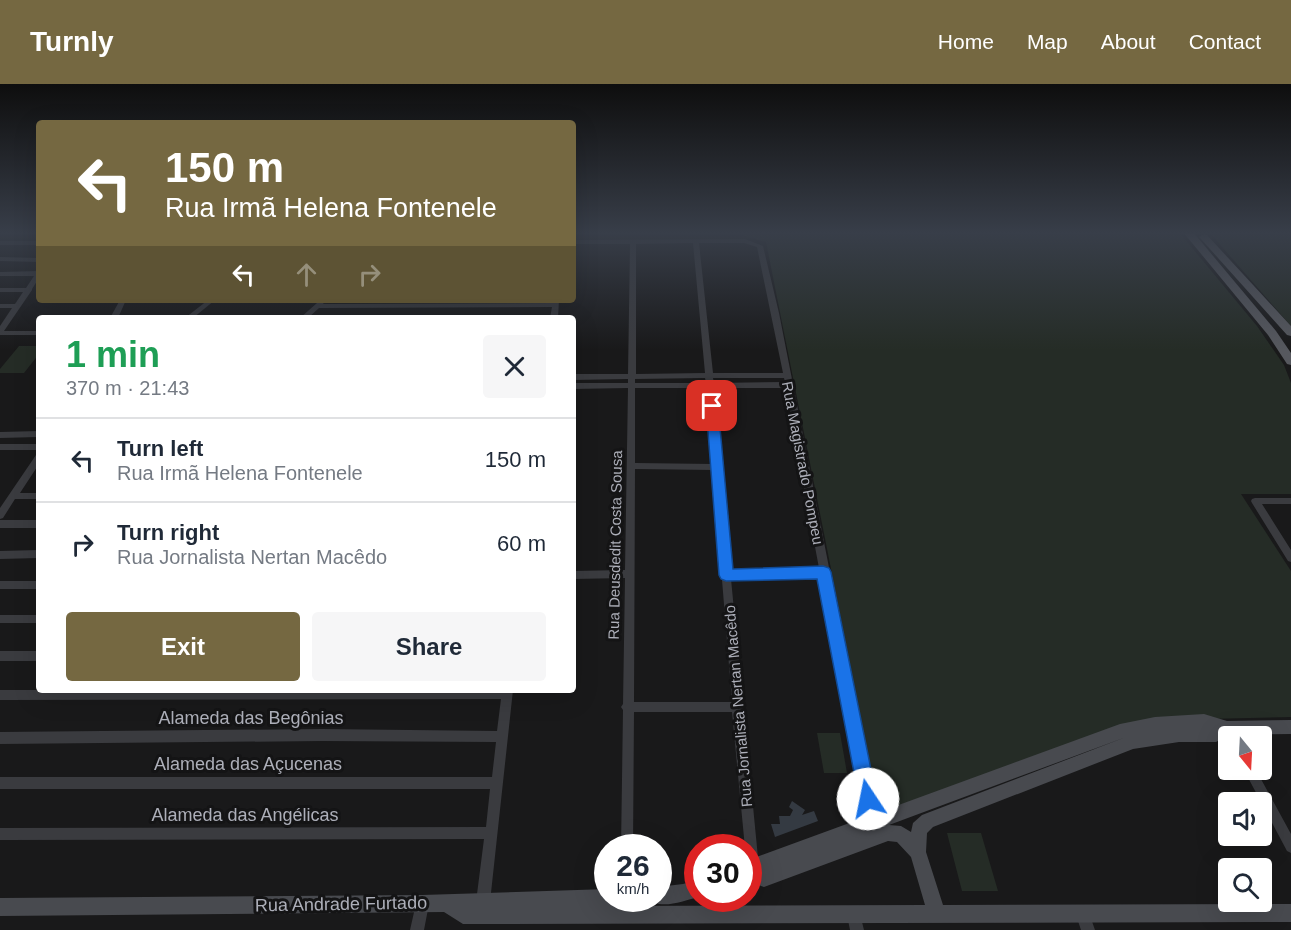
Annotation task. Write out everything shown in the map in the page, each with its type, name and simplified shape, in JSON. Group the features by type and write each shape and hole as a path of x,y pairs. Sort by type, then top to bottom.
{"main road":[{"path":"1221,271 1289,358"},
{"path":"1232,271 1245,283"},
{"path":"1235,271 1291,333"}],"street":[{"name":"Rua Deusdedit Costa Sousa","path":"627,834 633,271"},
{"name":"Rua Jornalista Nertan Macêdo","path":"699,271 711,381 737,707 751,834"},
{"name":"Rua Magistrado Pompeu","path":"765,271 873,822"},
{"path":"0,274 36,273"},
{"path":"36,278 1,328 36,333"},
{"path":"0,290 28,290"},
{"path":"193,315 208,303"},
{"path":"307,315 321,303"},
{"path":"0,306 17,306"},
{"path":"576,377 632,381 787,380"},
{"path":"576,386 632,381"},
{"path":"0,435 36,434"},
{"path":"0,447 36,447"},
{"path":"632,466 716,466"},
{"path":"0,515 12,496 35,470"},
{"path":"12,496 36,496"},
{"path":"1291,501 1255,501 1291,558"},
{"path":"0,524 36,524"},
{"path":"0,555 36,554"},
{"path":"726,575 823,572"},
{"path":"576,575 629,574"},
{"path":"0,585 36,585"},
{"path":"0,619 36,619"},
{"path":"0,656 36,656"},
{"path":"0,695 329,693"},
{"path":"483,902 508,693"},
{"path":"627,707 737,707"},
{"path":"1272,729 1291,727"},
{"name":"Alameda das Begônias","path":"0,738 322,735 502,737"},
{"path":"762,869 873,822 974,793 1133,742 1179,735 1218,735"},
{"path":"1255,780 1291,847"},
{"name":"Alameda das Açucenas","path":"0,783 496,783"},
{"path":"937,915 918,852 918,833 922,825 974,793"},
{"name":"Alameda das Angélicas","path":"0,834 491,833"},
{"path":"762,870 888,833 901,834 918,852"},
{"path":"446,903 594,899"},
{"name":"Rua Andrade Furtado","path":"0,907 446,903 463,915 856,923 937,915 1086,922 1291,913"},
{"path":"417,930 422,904"}],"shaded area":[{"path":"772,271 1212,271 1257,326 1284,365 1291,383 1291,494 1241,494 1291,571 1291,717 1161,720 882,812 879,810"},
{"path":"1243,271 1291,271 1291,326"},
{"path":"19,346 36,346 36,358 24,373 0,373 0,369"},
{"path":"817,733 840,733 847,773 824,773"},
{"path":"792,801 805,810 802,815 814,811 818,821 775,837 771,824 780,824 779,816 790,816 793,810 789,807"},
{"path":"947,833 981,833 998,891 962,891"}],"route":[{"path":"712,406 726,575 823,572 868,799"}]}
